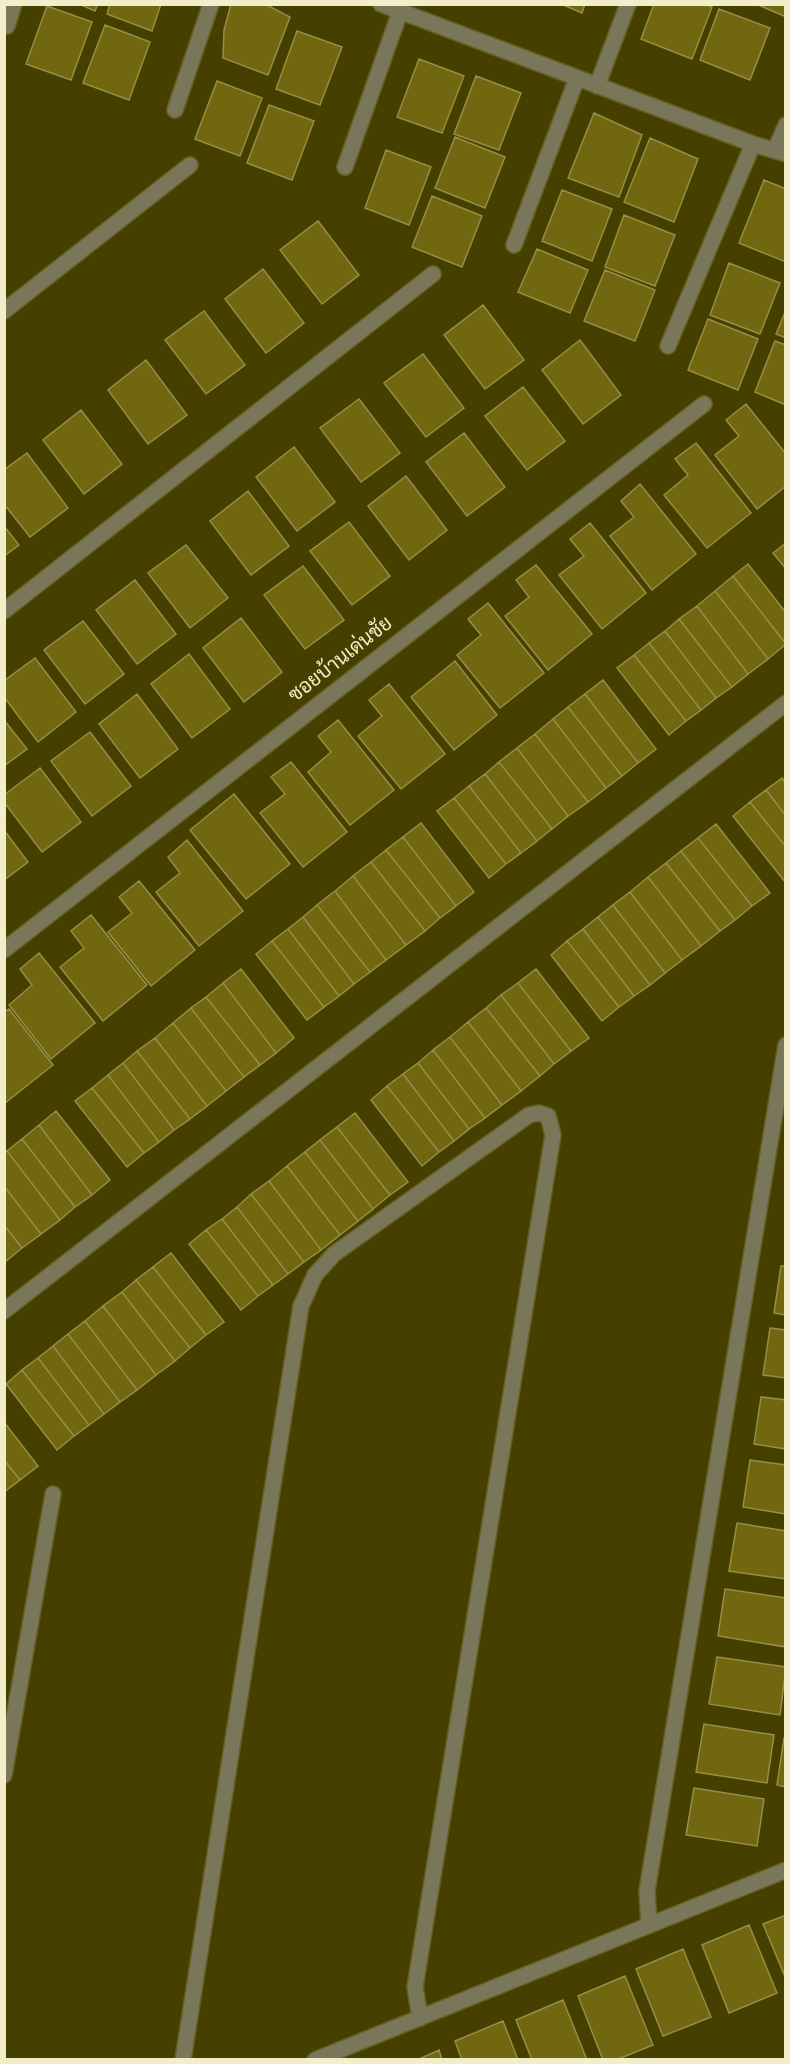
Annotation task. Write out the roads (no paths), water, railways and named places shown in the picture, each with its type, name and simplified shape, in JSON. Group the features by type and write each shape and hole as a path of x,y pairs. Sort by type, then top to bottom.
{"street":[{"path":"7,26 14,4"},
{"path":"175,110 211,4"},
{"path":"381,4 400,12 424,11 597,86 753,144 781,152 786,124"},
{"path":"597,86 628,4"},
{"path":"345,167 400,12"},
{"path":"514,245 578,78"},
{"path":"668,346 753,144"},
{"path":"4,311 190,165"},
{"path":"4,611 433,274"},
{"name":"ซอยบ้านเด่นชัย","path":"4,950 704,404"},
{"path":"4,1311 786,703"},
{"path":"649,1925 647,1891 786,1045"},
{"path":"183,2060 301,1306 315,1275 334,1254 529,1115 538,1113 548,1116 553,1135 414,1987 420,2018"},
{"path":"4,1775 7,1747 53,1494"},
{"path":"315,2060 786,1870"}]}
